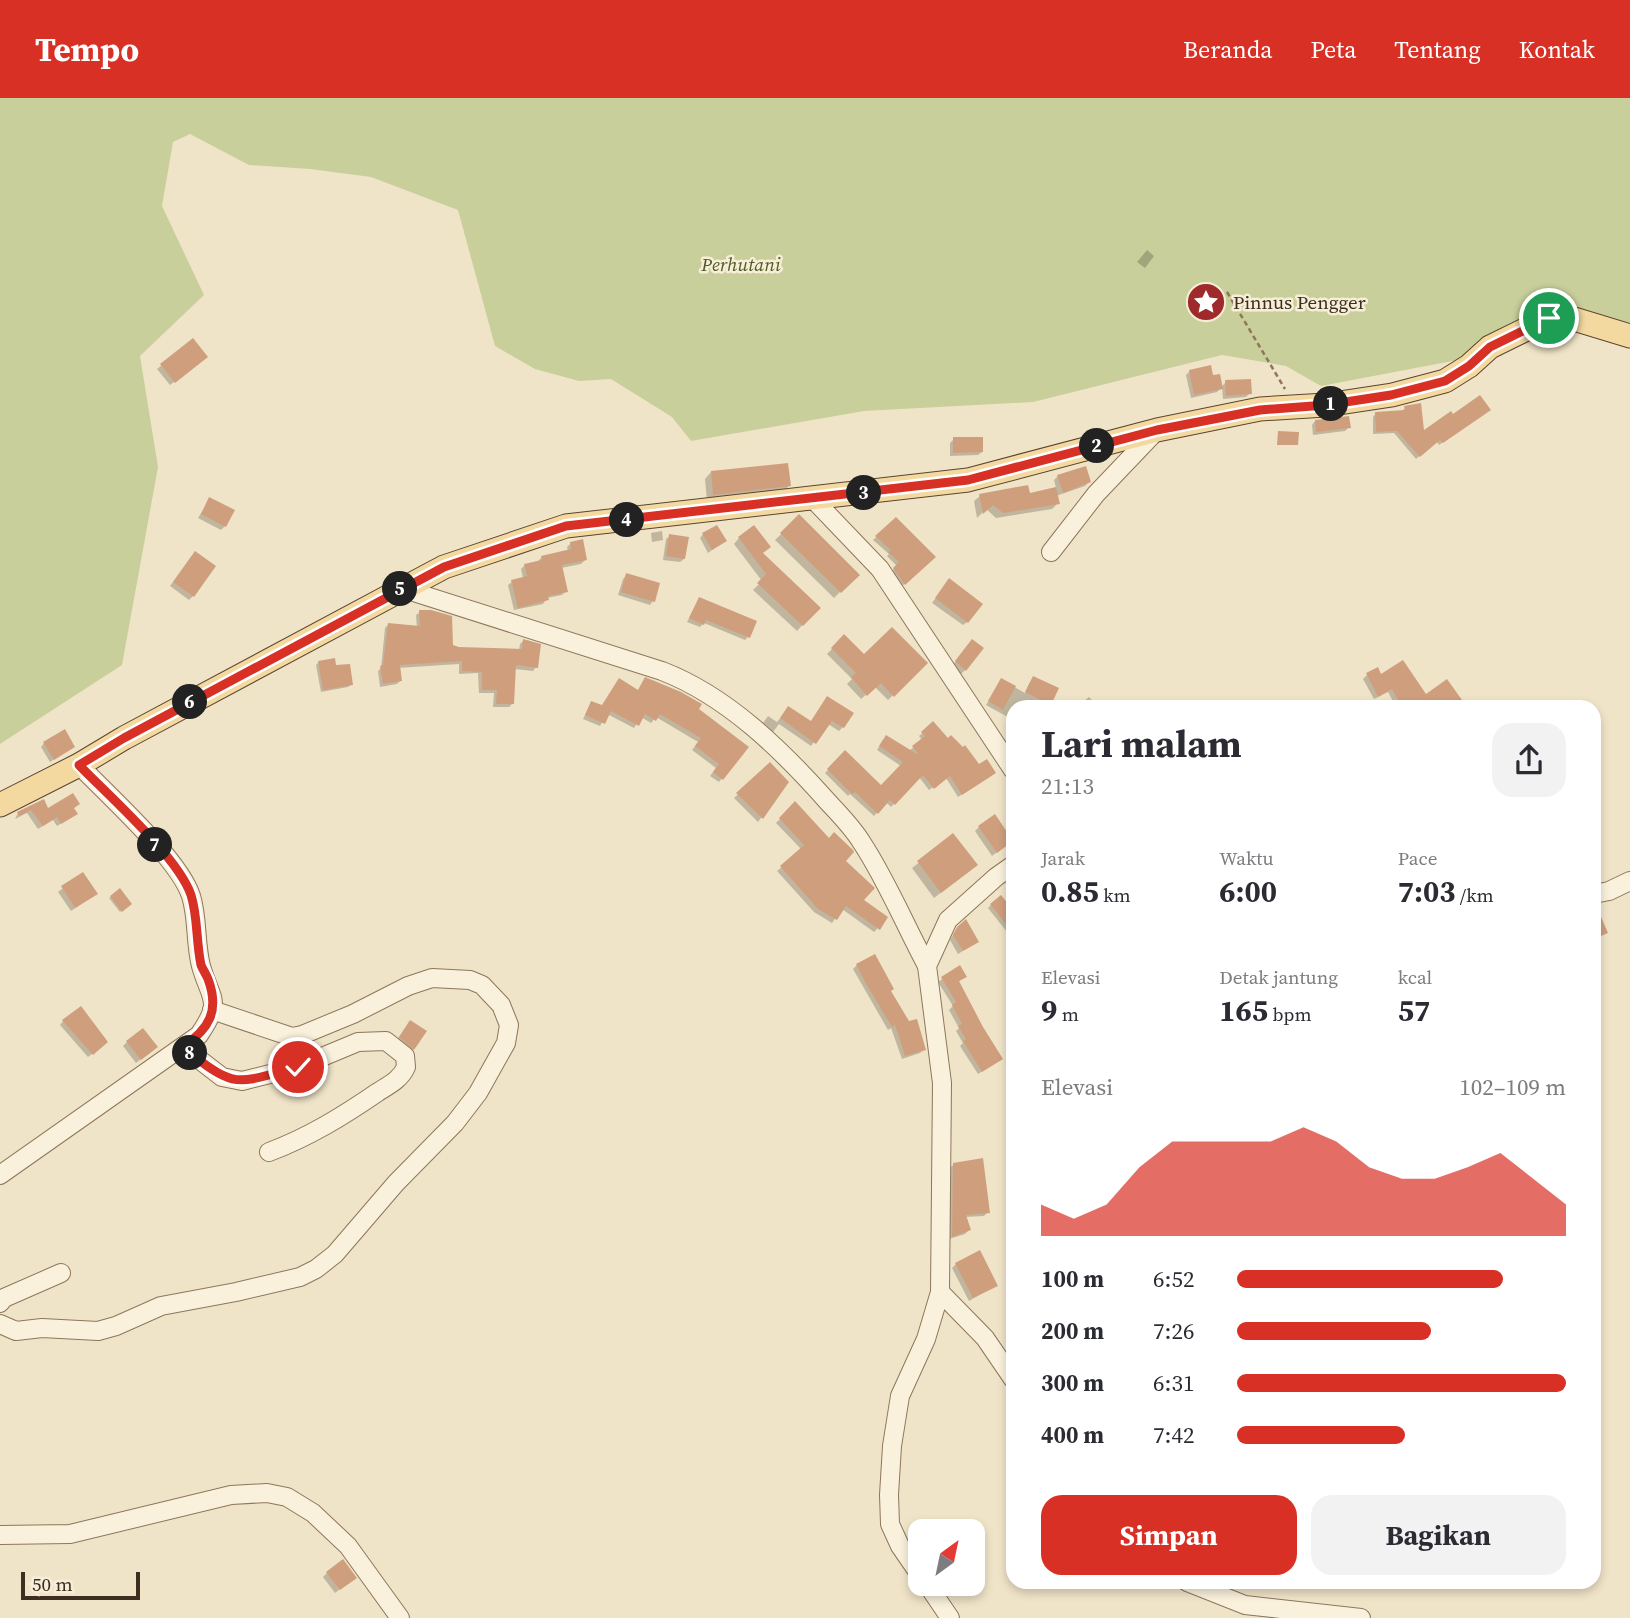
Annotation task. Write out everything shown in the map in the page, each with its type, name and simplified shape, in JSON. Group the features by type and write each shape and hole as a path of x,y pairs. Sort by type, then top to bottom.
{"main road":[{"path":"0,805 79,765 401,588 444,567 566,526 968,480 1157,430 1260,410 1391,395 1445,381 1469,366 1490,347 1549,318 1574,318 1630,336"}],"street":[{"path":"1051,552 1096,494 1157,430"},
{"path":"813,499 880,569 1006,759"},
{"path":"401,588 662,671 687,680 715,698 810,781 862,842 927,966 942,1083 940,1292 926,1339 900,1396 892,1446 890,1524 908,1558"},
{"path":"0,1175 183,1047 199,1035 211,1018 214,1002 201,966 191,895 160,849 79,765"},
{"path":"927,966 948,920 1006,870"},
{"path":"1601,893 1630,881"},
{"path":"0,1324 11,1330 48,1328 98,1331 161,1306 300,1277 316,1269 335,1254 396,1183 455,1123 478,1093 509,1034 507,1016 491,992 477,982 456,978 424,979 353,1014 292,1037 212,1010"},
{"path":"183,1047 222,1077 242,1082 298,1067 358,1042 386,1041 405,1056 407,1068 399,1079 344,1116 301,1140 269,1153"},
{"path":"0,1303 4,1298 61,1273"},
{"path":"940,1292 985,1338 1006,1369"},
{"path":"0,1535 70,1534 231,1495 267,1493 287,1497 313,1513 348,1546 400,1618"},
{"path":"1205,1589 1245,1605 1361,1618"},
{"path":"935,1596 950,1618"}],"path":[{"path":"1227,292 1296,407"}],"green space":[{"name":"Perhutani","path":"0,98 1630,98 1630,323 1539,308 1463,359 1321,386 1286,366 1222,355 1033,402 864,411 691,441 672,417 611,379 579,381 535,369 495,346 458,210 371,177 249,165 190,134 173,142 162,206 204,295 140,356 158,467 122,665 0,744"}],"building":[{"path":"193,338 208,357 175,383 160,364"},
{"path":"1211,365 1213,375 1220,374 1223,389 1194,395 1189,370"},
{"path":"1251,379 1252,394 1226,396 1225,380"},
{"path":"1480,395 1491,410 1443,443 1440,440 1420,457 1397,431 1376,432 1375,412 1405,410 1404,406 1421,403 1424,430"},
{"path":"1349,416 1351,428 1316,432 1315,420"},
{"path":"1278,431 1299,432 1298,445 1277,445"},
{"path":"953,437 983,437 983,452 953,453"},
{"path":"788,463 791,486 713,495 711,471"},
{"path":"1086,466 1091,482 1063,493 1057,475"},
{"path":"1028,485 1030,493 1056,487 1060,504 1003,513 993,505 983,514 979,494"},
{"path":"209,497 235,510 226,527 201,514"},
{"path":"799,514 860,575 841,593 780,533"},
{"path":"896,517 936,557 905,585 893,568 899,562 888,552 891,550 875,536"},
{"path":"717,525 727,541 712,550 702,533"},
{"path":"754,525 771,547 763,553 821,608 803,626 757,583 766,574 738,537"},
{"path":"669,534 689,537 685,559 666,556"},
{"path":"583,539 587,560 562,565 568,592 548,596 549,600 518,608 511,580 527,576 524,564 542,560 541,556 571,549 570,542"},
{"path":"195,551 216,566 194,597 173,582"},
{"path":"626,573 660,583 655,602 621,592"},
{"path":"949,578 983,604 968,623 935,598"},
{"path":"699,597 757,621 750,638 706,620 704,625 689,618"},
{"path":"419,610 431,610 452,616 453,645 459,647 522,649 523,639 541,644 538,668 516,665 514,704 496,704 497,690 482,690 482,672 462,671 462,661 400,665 402,681 383,684 380,666 383,665 388,623 420,626"},
{"path":"892,627 928,663 894,697 881,683 867,696 851,677 856,673 831,648 844,634 864,654"},
{"path":"972,639 984,648 966,671 955,661"},
{"path":"335,658 336,665 350,664 353,685 323,690 318,661"},
{"path":"1403,660 1426,694 1447,679 1462,700 1398,700 1392,689 1378,697 1366,673 1378,667 1381,674"},
{"path":"1033,676 1059,688 1053,700 1041,700 1025,692"},
{"path":"645,677 702,704 699,709 749,747 723,780 713,772 719,764 695,746 701,738 660,714 656,721 645,714 639,726 611,711 605,724 585,715 591,701 602,705 619,678 638,690"},
{"path":"1001,678 1016,686 1006,700 1003,710 988,701"},
{"path":"827,696 854,713 844,728 832,721 816,744 780,718 788,706 811,721"},
{"path":"933,721 948,738 951,735 963,747 965,745 979,764 987,759 996,773 962,795 950,776 934,789 923,775 895,805 890,800 878,814 855,792 852,794 827,769 845,750 881,785 903,762 879,746 886,735 917,754 912,746 925,736 921,732"},
{"path":"65,729 75,747 54,760 43,742"},
{"path":"770,762 789,782 763,819 736,793"},
{"path":"73,793 80,804 74,808 78,814 61,824 57,817 43,826 31,810 19,816 17,812 44,799 48,808"},
{"path":"795,801 829,838 834,832 853,850 846,861 875,888 864,900 888,917 880,930 846,906 837,920 818,909 780,866 804,845 779,818"},
{"path":"995,814 1006,830 1006,846 997,853 978,826"},
{"path":"953,833 978,865 941,893 917,861"},
{"path":"83,872 98,894 75,908 61,886"},
{"path":"120,888 132,904 122,912 110,896"},
{"path":"1001,895 1006,901 1006,924 990,904"},
{"path":"1601,917 1608,933 1601,936"},
{"path":"966,919 979,942 963,951 953,935"},
{"path":"875,954 894,989 891,991 909,1021 917,1019 926,1050 905,1056 895,1025 892,1027 865,982 856,964"},
{"path":"960,965 967,977 959,981 1003,1059 982,1072 963,1041 966,1039 958,1026 962,1024 952,1005 956,1002 941,977"},
{"path":"81,1006 108,1042 93,1055 62,1020"},
{"path":"410,1020 427,1031 414,1050 399,1037"},
{"path":"143,1028 158,1047 141,1060 126,1041"},
{"path":"983,1158 990,1213 966,1215 971,1230 952,1237 953,1163"},
{"path":"980,1250 998,1286 973,1298 955,1263"},
{"path":"343,1559 357,1578 340,1590 326,1572"}],"place":[{"name":"Pinnus Pengger","path":"1206,302"}],"route":[{"path":"298,1067 242,1082 222,1077 183,1047 199,1035 211,1018 214,1002 201,966 191,895 160,849 79,765 401,588 444,567 566,526 968,480 1157,430 1260,410 1326,405 1391,395 1445,381 1469,366 1490,347 1549,318"}]}
